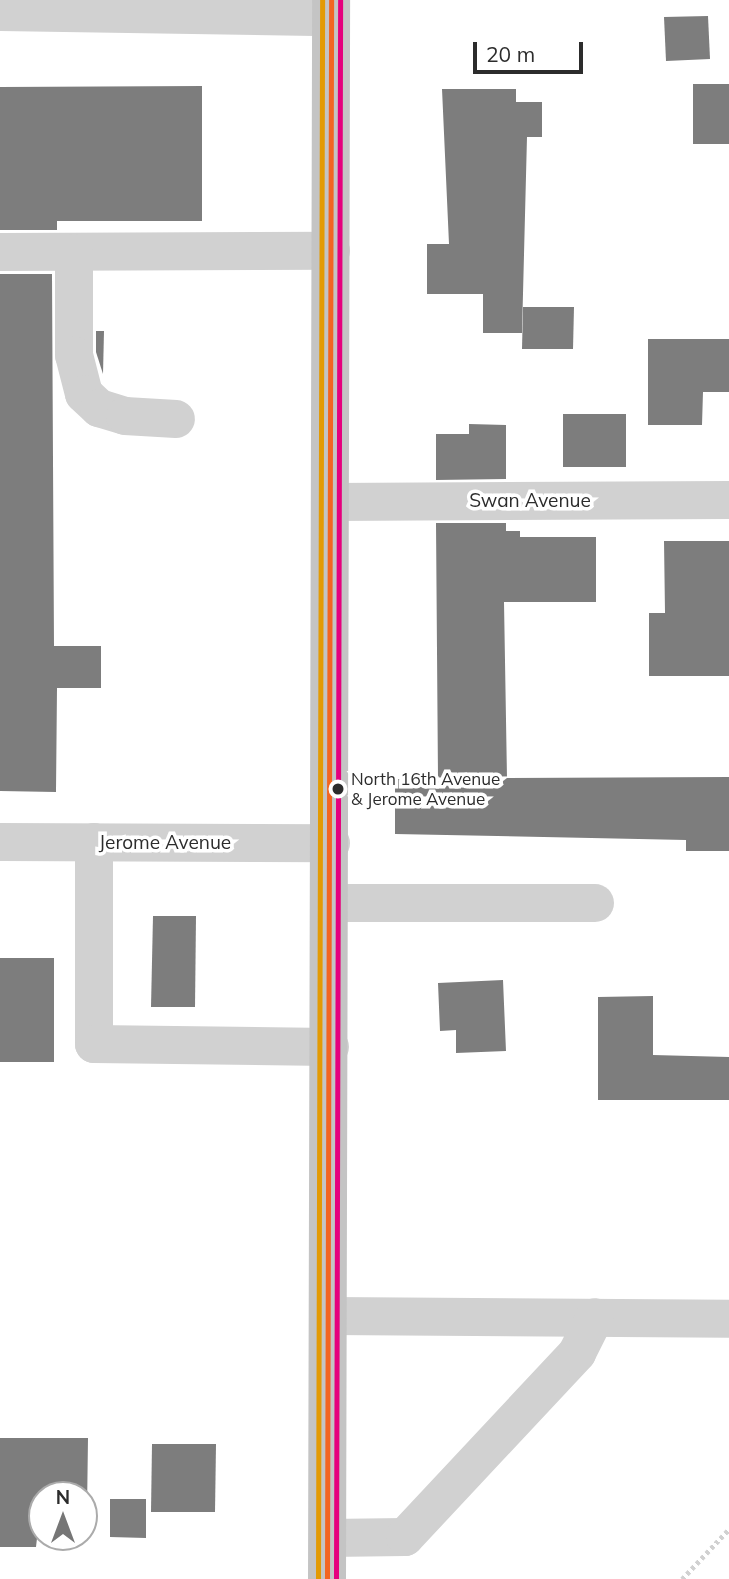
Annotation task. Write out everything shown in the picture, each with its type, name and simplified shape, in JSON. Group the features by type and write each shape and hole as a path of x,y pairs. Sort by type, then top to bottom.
{"main road":[{"path":"327,1579 330,1316 331,8"}],"street":[{"path":"0,12 331,8"},
{"path":"0,252 331,251"},
{"path":"74,253 74,355 84,394 99,408 125,416 177,419"},
{"name":"Swan Avenue","path":"331,502 729,500"},
{"name":"Jerome Avenue","path":"0,842 331,843"},
{"path":"94,842 94,1044 330,1047"},
{"path":"331,903 595,904"},
{"path":"330,1316 729,1319"},
{"path":"329,1538 405,1537 577,1353 595,1317"}],"path":[{"path":"682,1579 729,1529"}],"building":[{"path":"708,16 710,59 666,61 664,17"},
{"path":"693,84 729,84 729,144 693,144"},
{"path":"202,86 202,221 57,221 57,230 0,230 0,87"},
{"path":"442,89 516,89 516,102 542,102 542,137 527,137 522,333 483,333 483,294 427,294 427,244 449,244"},
{"path":"0,274 52,274 54,646 101,646 101,688 57,688 56,792 0,791"},
{"path":"523,307 574,307 573,349 522,349"},
{"path":"96,331 104,331 103,374 96,352"},
{"path":"648,339 729,339 729,392 703,392 702,425 648,425"},
{"path":"563,414 626,414 626,467 563,467"},
{"path":"469,424 506,425 506,479 436,480 436,434 469,434"},
{"path":"436,523 506,523 506,531 520,531 520,537 596,537 596,602 504,602 507,778 729,777 729,851 686,851 686,840 395,834 395,779 438,779"},
{"path":"664,541 729,541 729,676 649,676 649,613 665,613"},
{"path":"153,916 196,916 195,1007 151,1007"},
{"path":"0,958 54,958 54,1062 0,1062"},
{"path":"503,980 506,1051 456,1053 456,1030 440,1031 438,983"},
{"path":"653,996 653,1055 729,1057 729,1100 598,1100 598,997"},
{"path":"0,1438 88,1438 87,1481 28,1481 28,1547 0,1547"},
{"path":"152,1444 216,1444 215,1512 151,1512"},
{"path":"110,1499 146,1499 146,1538 110,1537"}],"transit line":[{"path":"318,1579 322,0"},
{"path":"327,1579 331,0"},
{"path":"336,1579 340,0"}],"place":[{"name":"North 16th Avenue & Jerome Avenue","path":"338,789"}]}
